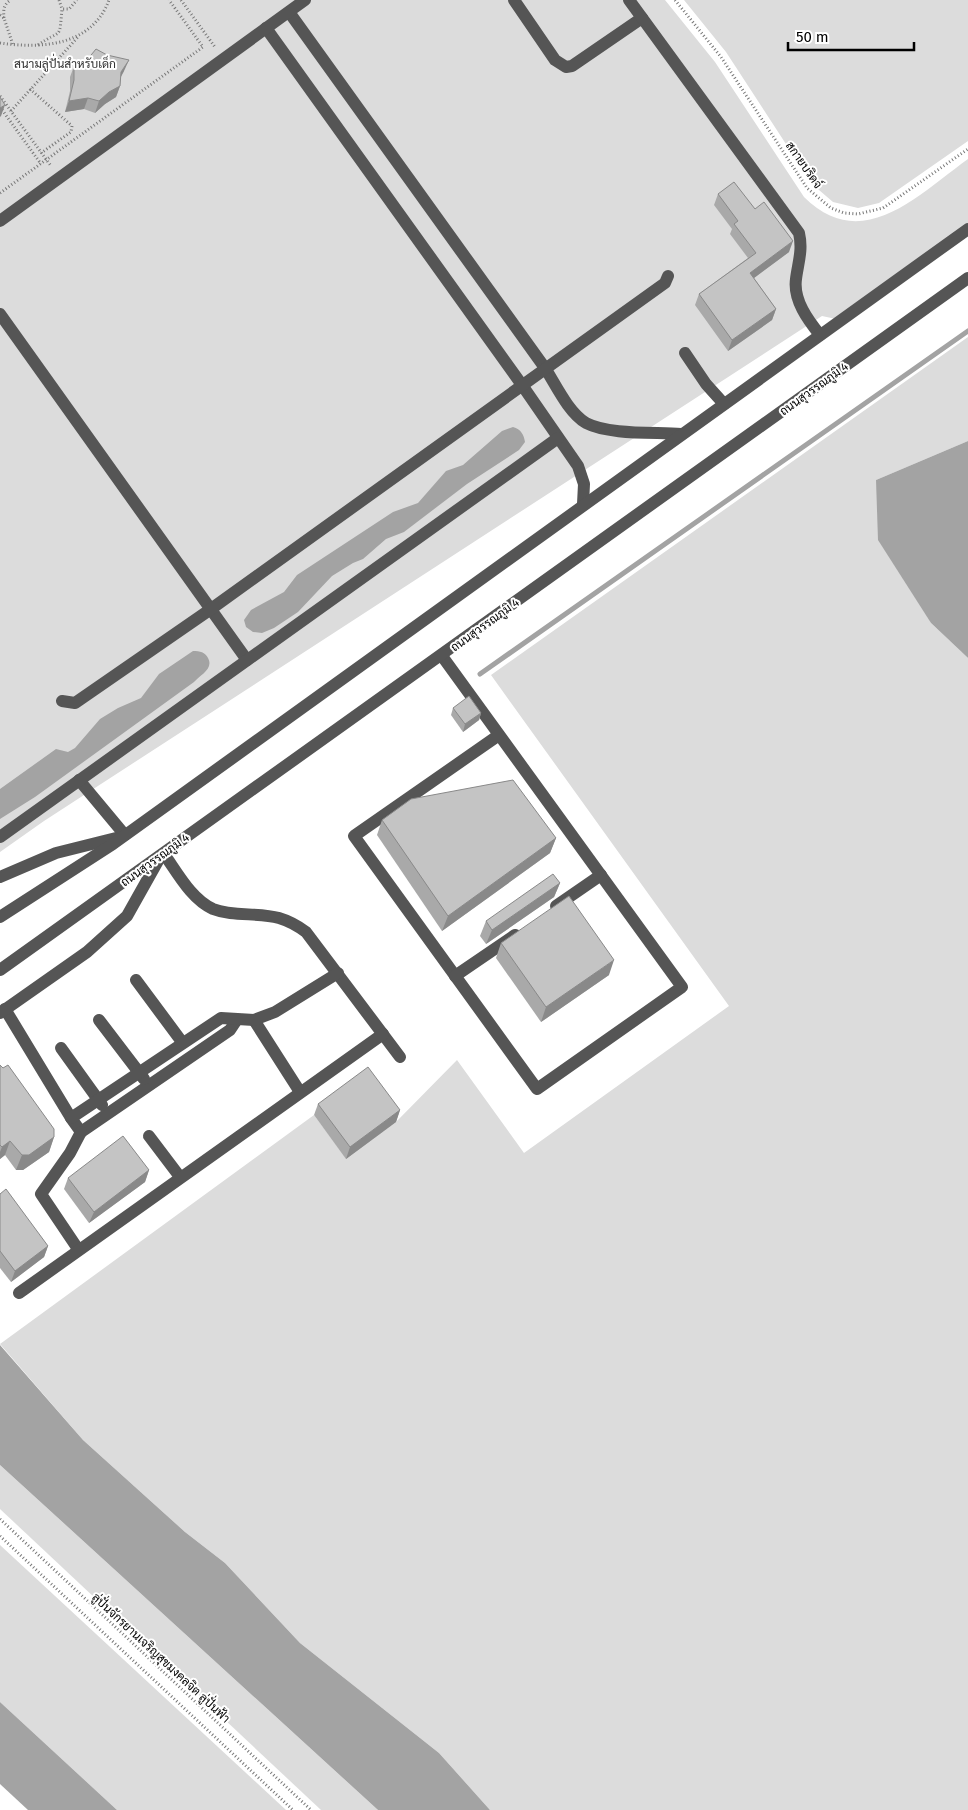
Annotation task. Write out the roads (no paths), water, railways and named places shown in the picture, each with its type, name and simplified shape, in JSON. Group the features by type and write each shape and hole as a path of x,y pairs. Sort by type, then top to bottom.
{"street":[{"path":"2,214 305,0"},
{"path":"514,0 555,60 566,67 572,66 642,18"},
{"path":"629,0 799,233 802,247 795,282 803,313 820,335"},
{"path":"289,12 545,368 568,403 585,422 602,429 681,434"},
{"path":"266,28 578,466 584,484 583,504"},
{"path":"0,917 123,835 968,229"},
{"path":"62,701 75,703 211,609 665,283 668,276"},
{"name":"ถนนสุวรรณภูมิ 4","path":"0,970 442,656 968,278"},
{"path":"0,314 247,660"},
{"path":"685,353 706,384 724,404"},
{"path":"0,837 558,438"},
{"path":"442,656 682,987 537,1089 354,836 499,735"},
{"path":"80,780 123,835"},
{"path":"0,877 56,853 123,835"},
{"path":"81,1132 3,1011 87,952 127,916 163,854 186,886 213,909 230,913 278,917 294,924 315,941 400,1057"},
{"path":"544,914 601,875"},
{"path":"455,976 528,926"},
{"path":"71,1118 182,1042 221,1018 254,1020 275,1012 338,973"},
{"path":"136,980 182,1042"},
{"path":"99,1020 149,1085"},
{"path":"78,1249 40,1194 70,1153 81,1132 230,1030 236,1020"},
{"path":"254,1020 300,1092"},
{"path":"19,1293 78,1249 383,1034"},
{"path":"61,1048 108,1113"},
{"path":"149,1136 180,1177"}],"waterway":[{"path":"480,674 968,331"}],"park label":[{"name":"สนามลู่ปั่นสำหรับเด็ก","path":"65,64"}]}
